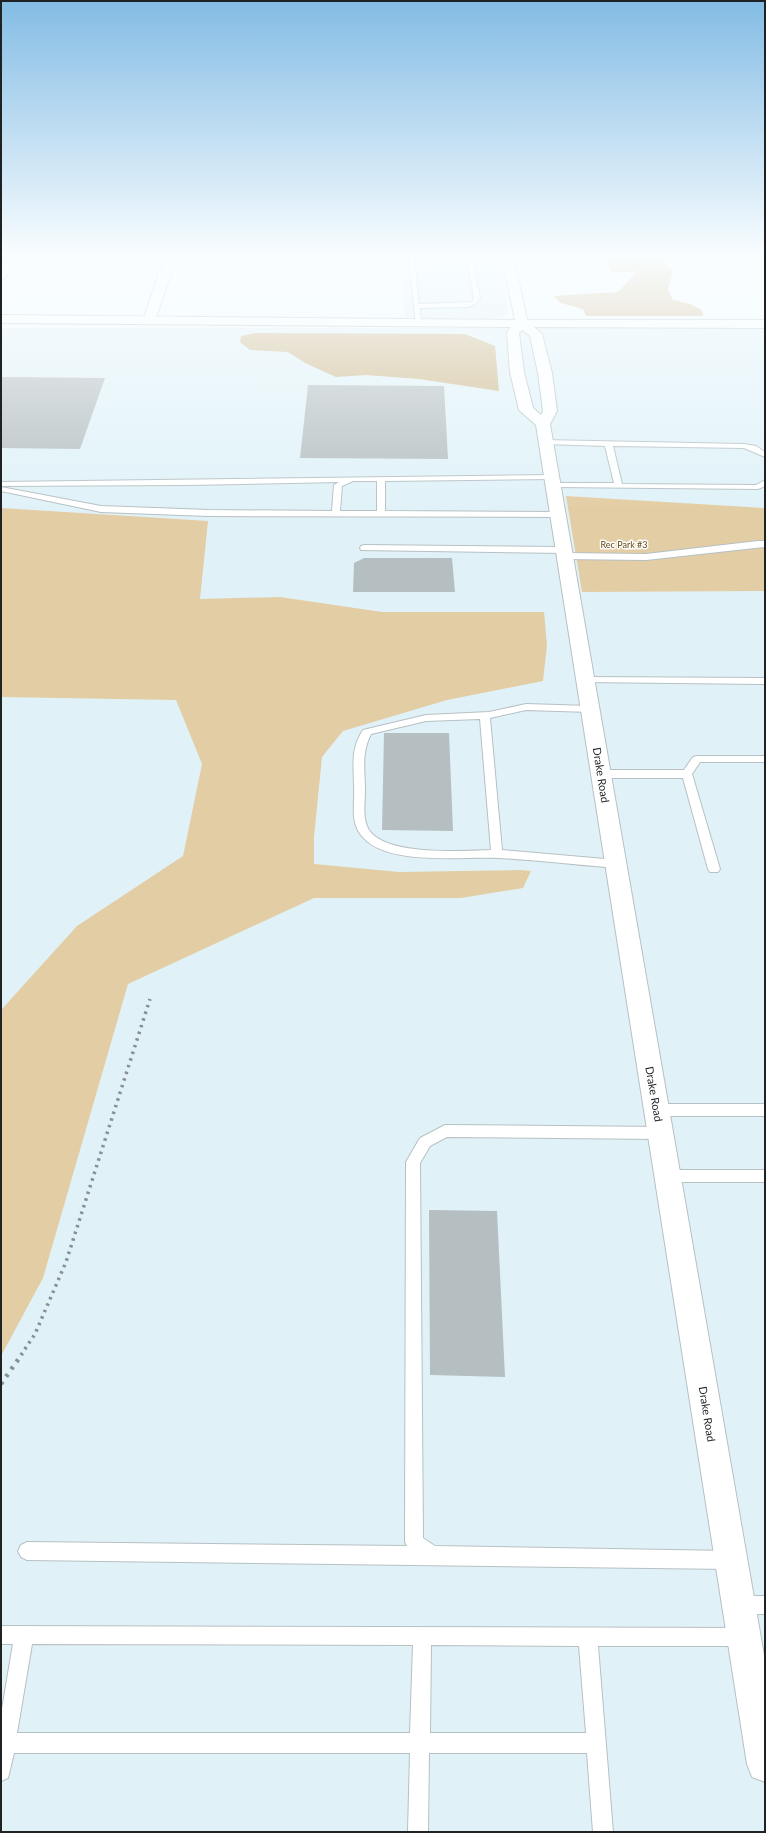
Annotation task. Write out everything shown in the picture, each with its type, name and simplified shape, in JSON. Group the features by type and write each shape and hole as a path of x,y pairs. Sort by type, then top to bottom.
{"street":[{"path":"514,339 517,372 526,410 545,433"},
{"name":"Drake Road","path":"537,339 550,411 545,433 744,1637 758,1681 765,1764"}],"lane":[{"path":"545,433 608,444 744,446 758,450 765,455"},
{"path":"608,444 619,486"},
{"path":"336,513 338,486 352,479"},
{"path":"381,479 381,514"},
{"path":"1,484 188,483 381,479 553,481 619,486 758,487 765,482"},
{"path":"1,489 101,509 209,513 558,514"},
{"path":"364,548 565,553 646,558 765,544"},
{"path":"586,680 765,681"},
{"path":"590,709 526,707 488,715 426,718 367,732 360,746 359,820 365,834 369,838 379,844 400,851 420,854 497,854 616,864"},
{"path":"488,715 485,716 497,854"},
{"path":"714,869 687,774 697,759 765,759"},
{"path":"602,774 687,774"},
{"path":"432,1554 414,1542 413,1162 425,1142 445,1131 659,1122 765,1110"},
{"path":"668,1176 765,1176"},
{"path":"27,1551 432,1554 731,1560"},
{"path":"739,1605 765,1605"},
{"path":"1,1635 744,1637"},
{"path":"1,1771 24,1635"},
{"path":"418,1832 422,1636"},
{"path":"588,1637 603,1832"},
{"path":"6,1743 596,1743"}],"shaded area":[{"path":"1,339 765,339 765,1832 1,1832"},
{"path":"241,339 476,339 495,346 499,391 419,379 366,375 336,377 307,364 288,352 250,350 240,342"}],"green space":[{"name":"Rec Park #3","path":"566,496 765,508 765,591 582,592"},
{"path":"1,508 208,521 200,599 280,597 382,612 544,612 547,645 543,681 447,700 343,731 322,757 314,837 314,864 399,872 531,871 523,888 461,898 314,898 128,984 43,1278 1,1356 1,1010 77,926 183,856 202,764 176,700 1,697"}],"building":[{"path":"1,377 105,378 80,449 1,448"},
{"path":"308,385 444,386 448,459 300,458"},
{"path":"364,558 452,558 455,592 353,592 354,563"},
{"path":"384,733 449,733 453,831 382,830"},
{"path":"429,1210 497,1211 505,1377 430,1375"}],"railway":[{"path":"21,1355 35,1334 66,1262 150,999"},
{"path":"1,1384 22,1354"}]}
